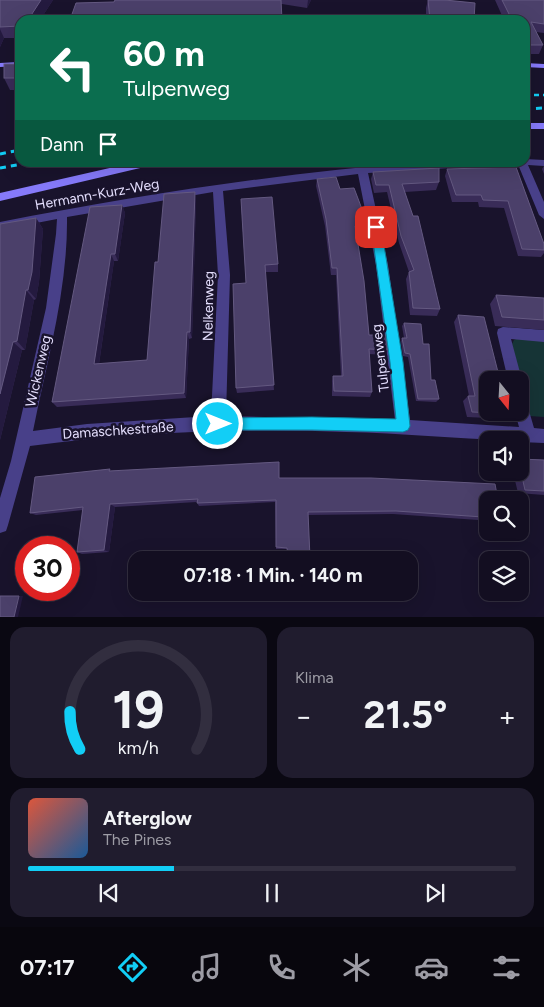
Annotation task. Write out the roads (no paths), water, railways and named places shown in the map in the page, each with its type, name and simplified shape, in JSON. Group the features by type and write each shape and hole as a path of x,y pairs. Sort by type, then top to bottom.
{"main road":[{"path":"0,65 15,64"},
{"path":"530,65 544,66"},
{"path":"530,126 544,126"},
{"path":"0,197 131,167"}],"street":[{"path":"530,162 544,163"},
{"name":"Hermann-Kurz-Weg","path":"0,226 218,188 362,170 413,167"},
{"path":"526,167 544,215"},
{"name":"Tulpenweg","path":"362,170 373,210 385,276 403,426"},
{"name":"Nelkenweg","path":"218,188 224,276 218,424"},
{"name":"Wickenweg","path":"0,525 19,461 52,308 62,234 62,214"},
{"path":"513,371 503,333 544,336"},
{"name":"Damaschkestraße","path":"22,440 75,431 218,424 312,423 403,426 479,431"},
{"name":"Damaschkestraße","path":"529,435 544,436"}],"railway":[{"path":"530,95 544,95"},
{"path":"530,109 544,108"},
{"path":"0,154 15,151"},
{"path":"0,168 15,165"}]}
